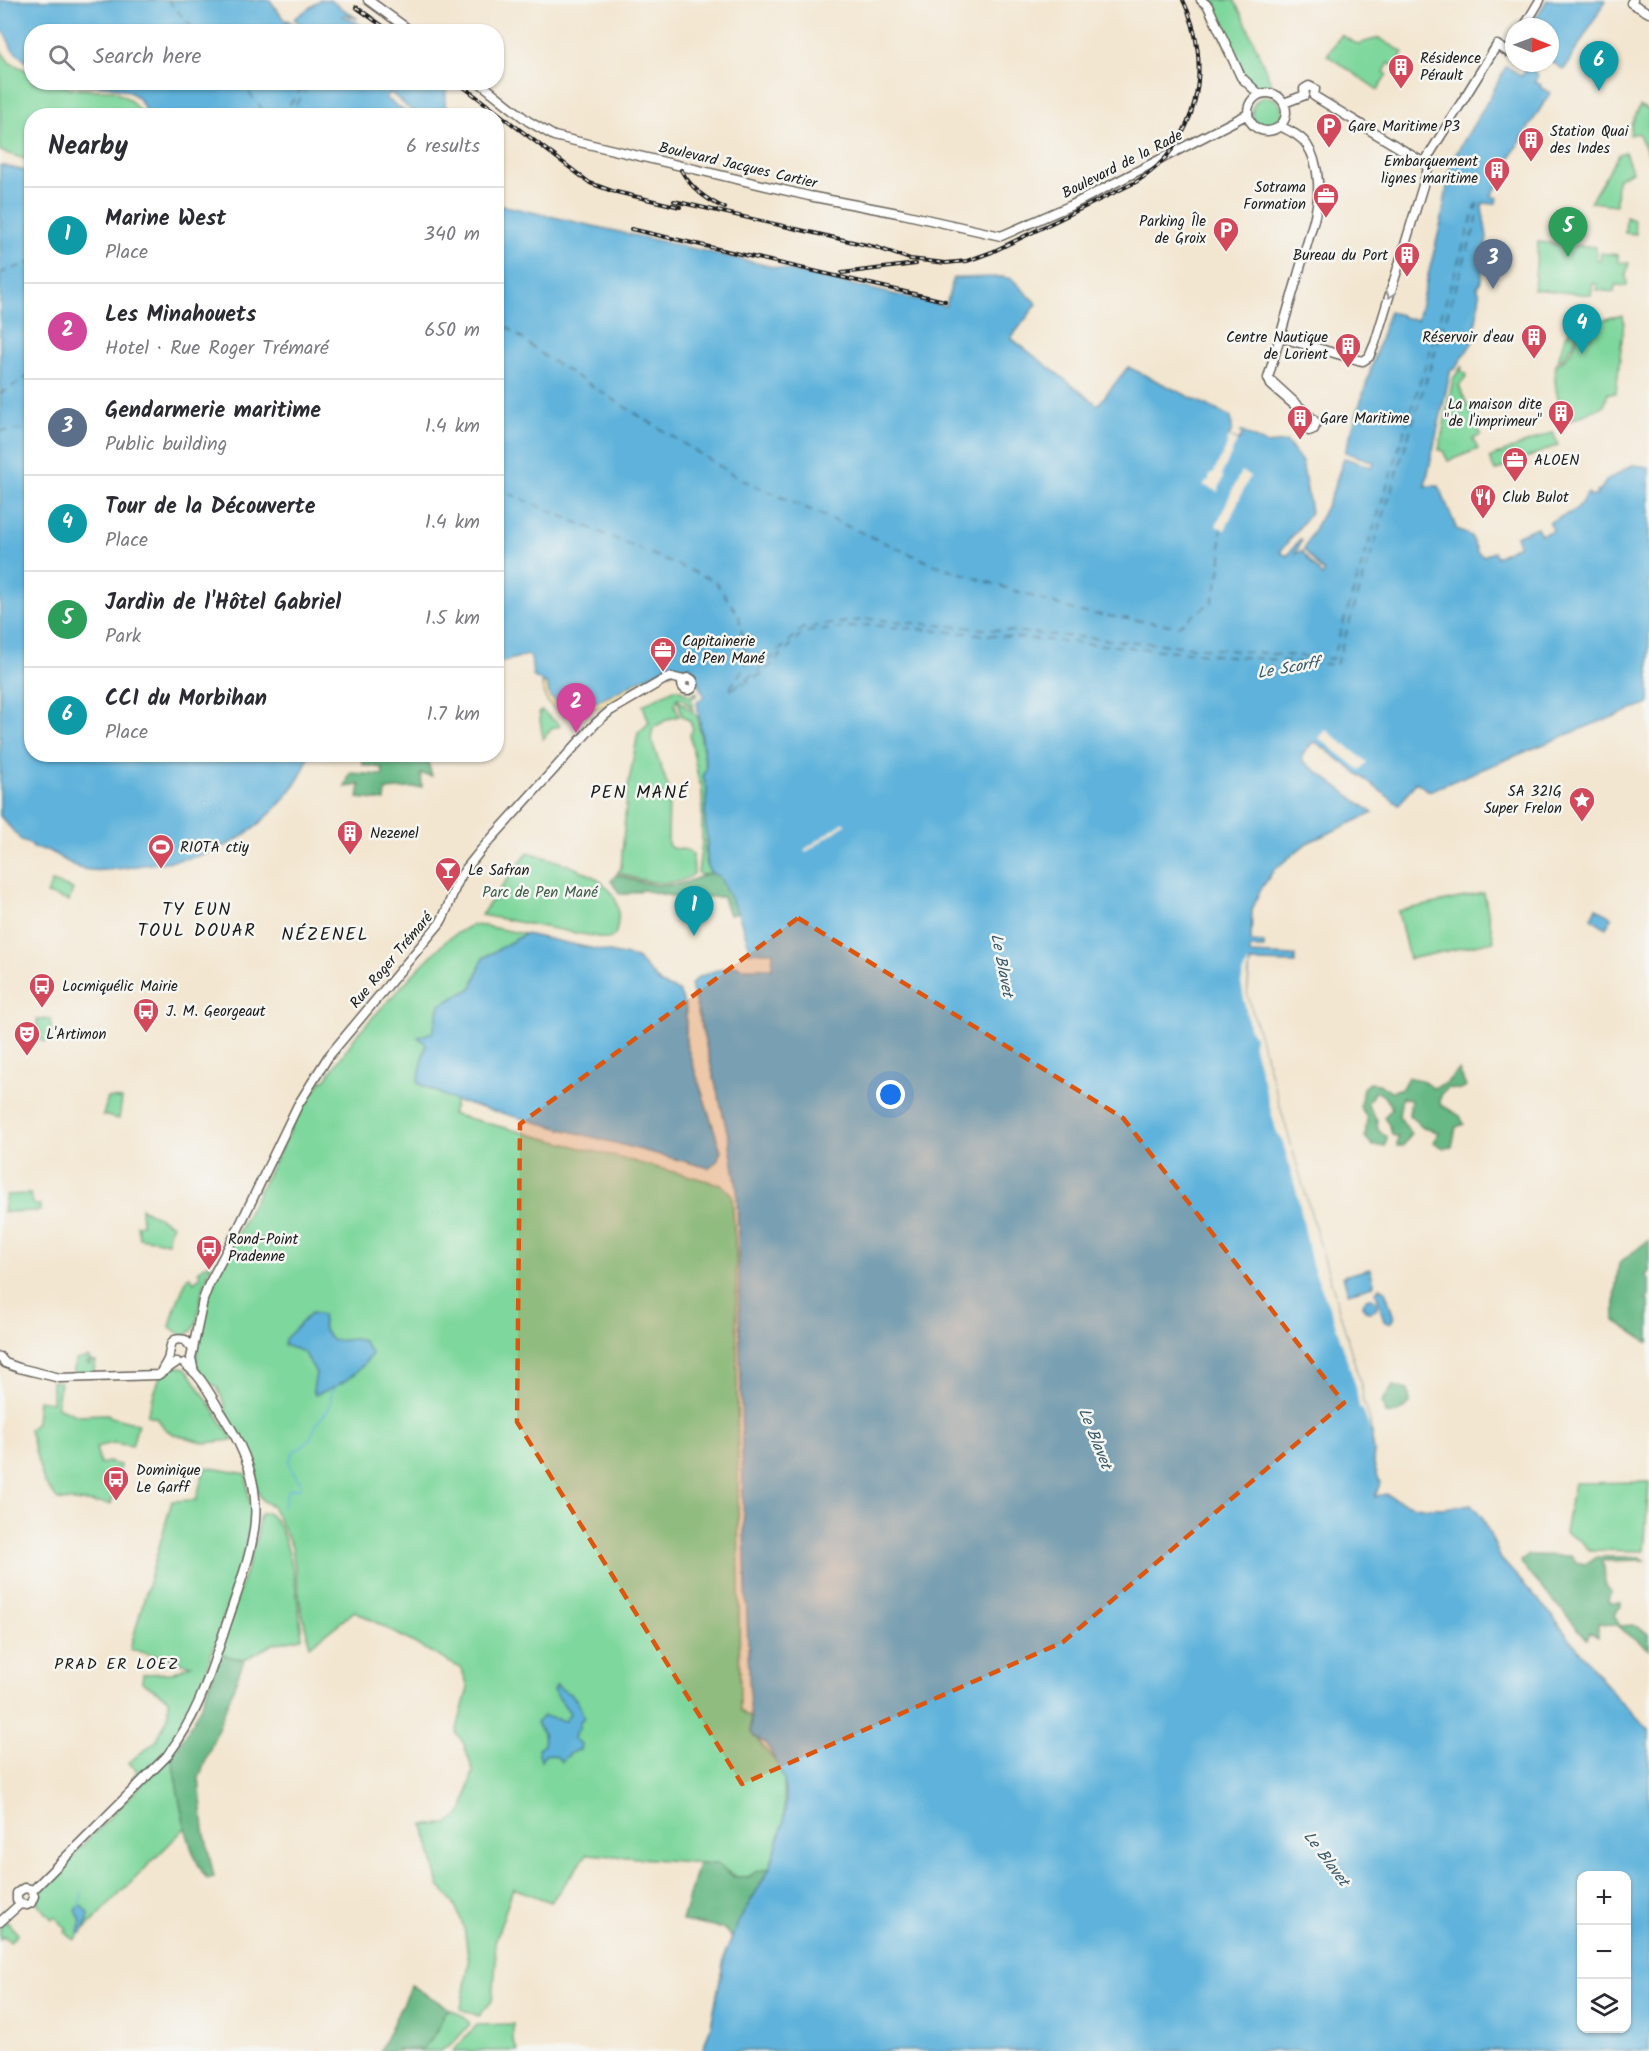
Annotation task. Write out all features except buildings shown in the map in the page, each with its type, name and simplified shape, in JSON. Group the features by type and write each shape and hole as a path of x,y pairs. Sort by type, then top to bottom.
{"street":[{"path":"368,0 401,24"},
{"path":"1201,0 1208,6 1240,77 1259,94"},
{"path":"1529,18 1540,0"},
{"path":"1632,2 1649,12"},
{"path":"1424,163 1497,45 1505,50"},
{"name":"Boulevard Jacques Cartier","path":"489,90 528,121 554,136 809,196 1001,236 1006,234"},
{"path":"1271,92 1284,103 1285,116 1280,126 1262,131 1251,122 1248,114 1250,103 1259,94 1271,92"},
{"path":"1279,337 1363,361 1369,357 1428,169 1424,163 1314,96 1309,98 1305,95 1284,103"},
{"name":"Boulevard de la Rade","path":"1006,234 1072,205 1248,114"},
{"path":"1268,378 1313,419 1316,423 1314,429 1309,431 1304,428 1299,409 1271,385 1268,378 1320,195 1318,177 1308,145 1297,135 1280,126"},
{"name":"Rue Roger Trémaré","path":"186,1358 198,1328 203,1300 213,1273 236,1233 298,1105 328,1057 440,923 447,912 460,876 480,850 569,752 610,711 665,679 671,677 683,680"},
{"path":"185,1340 198,1328"},
{"path":"0,1357 5,1363 19,1368 60,1378 158,1375 170,1355 170,1346 173,1341 185,1340"},
{"path":"32,1891 167,1756 179,1740 202,1699 251,1550 256,1508 249,1468 231,1428 186,1358 185,1340"},
{"path":"170,1355 186,1358"},
{"path":"162,1370 186,1358"},
{"path":"24,1888 32,1891 34,1896 32,1903 20,1904 16,1898 19,1891 24,1888"},
{"path":"0,1922 20,1904"}],"highlighted area":[{"path":"798,918 1123,1118 1344,1403 1063,1642 742,1784 517,1422 520,1124"}],"green space":[{"path":"1204,0 1234,0 1272,85 1271,92 1259,94 1241,77"},
{"path":"1341,35 1357,44 1379,38 1403,52 1395,67 1389,63 1384,72 1387,74 1378,90 1327,55"},
{"path":"0,50 10,63 24,69 24,90 114,90 129,99 137,108 24,108 24,159 0,151"},
{"path":"1267,97 1278,101 1282,112 1278,123 1267,127 1256,123 1252,112 1256,101"},
{"path":"1640,106 1649,110 1649,155 1638,133 1630,135 1631,125"},
{"path":"1625,152 1632,171 1617,179 1616,205 1590,202 1619,154"},
{"path":"1626,217 1634,220 1636,234 1625,233"},
{"path":"1538,242 1596,247 1596,260 1600,260 1601,253 1618,255 1618,262 1629,263 1626,275 1627,286 1615,285 1614,292 1597,290 1597,284 1593,283 1591,295 1534,289"},
{"path":"1623,316 1616,393 1608,393 1604,406 1569,421 1567,417 1564,417 1555,384 1556,362 1561,363 1570,353 1584,327 1587,325 1588,338 1591,337 1596,324 1612,317"},
{"path":"1572,328 1578,329 1573,345 1561,360 1558,360 1565,337"},
{"path":"1462,366 1461,371 1467,375 1459,386 1481,435 1473,439 1478,449 1448,461 1443,451 1439,450 1453,379"},
{"path":"1553,432 1558,445 1495,471 1489,458"},
{"path":"674,689 679,689 690,696 697,692 697,695 691,699 694,711 683,699 677,698 675,705 679,716 668,719 653,728 651,739 669,789 668,844 671,848 687,850 693,855 694,874 677,882 667,883 646,881 618,872 621,868 627,792 638,733 649,723 643,705"},
{"path":"678,700 697,716 706,769 703,777 707,789 705,815 708,841 705,848 707,867 711,873 702,875 698,873 702,843 705,841 702,840 701,783 699,783 690,735 693,729 690,721 682,716"},
{"path":"542,711 560,725 553,727 543,739 539,712"},
{"path":"363,762 428,762 432,776 421,774 422,787 386,790 385,801 358,798 360,785 345,787 350,773 383,775 382,768 363,765"},
{"name":"Parc de Pen Mané","path":"529,852 587,873 611,892 617,905 618,920 613,936 608,939 481,915"},
{"path":"711,873 719,876 738,913 729,915 723,897 676,897 643,890 620,894 611,881 617,874 641,882 674,885"},
{"path":"52,882 73,889 69,901 47,894"},
{"path":"1484,893 1494,941 1409,959 1398,911"},
{"path":"471,925 525,934 483,958 472,988 440,1005 433,1032 426,1044 418,1083 456,1101 452,1114 722,1185 732,1195 736,1257 740,1710 752,1719 751,1732 779,1766 784,1779 784,1821 770,1867 704,2051 725,1954 756,1872 750,1876 740,1877 731,1874 717,1864 587,1854 551,1902 513,1888 495,1942 496,1964 492,2001 479,2016 461,2009 469,1963 464,1927 453,1902 439,1886 424,1825 447,1824 462,1813 473,1771 463,1742 456,1733 468,1688 462,1669 355,1611 310,1646 301,1609 292,1547 272,1506 263,1501 258,1492 253,1468 227,1417 225,1405 217,1387 204,1380 196,1363 211,1285 311,1090 315,1091 322,1080 325,1080 359,1032 418,969 449,938"},
{"path":"50,1019 52,1032 48,1041 45,1042 38,1039 37,1020"},
{"path":"1459,1070 1466,1087 1461,1090 1448,1088 1441,1095 1440,1104 1460,1116 1464,1124 1456,1127 1452,1147 1444,1148 1434,1143 1438,1132 1423,1128 1409,1115 1411,1100 1402,1097 1399,1116 1411,1134 1403,1146 1397,1146 1398,1137 1392,1135 1390,1126 1384,1118 1392,1108 1383,1095 1375,1091 1367,1104 1377,1120 1378,1130 1387,1137 1385,1146 1373,1146 1365,1137 1367,1118 1360,1107 1363,1088 1369,1083 1379,1084 1391,1092 1402,1088 1408,1077 1424,1081 1433,1088 1446,1083"},
{"path":"108,1098 122,1099 119,1119 103,1115"},
{"path":"30,1194 34,1205 40,1205 40,1211 3,1212 6,1195"},
{"path":"141,1208 173,1225 168,1242 139,1238 137,1225 142,1224"},
{"path":"1649,1240 1649,1272 1646,1275 1649,1280 1649,1296 1646,1299 1649,1303 1649,1343 1614,1320 1619,1263"},
{"path":"208,1264 212,1266 207,1272 209,1273 201,1296 195,1326 188,1334 182,1336 170,1327 175,1308 187,1278 190,1276 194,1282 201,1276 198,1271"},
{"path":"88,1357 90,1359 87,1363 96,1362 93,1374 74,1375 76,1360"},
{"path":"176,1366 185,1368 189,1372 233,1440 205,1443 173,1434 165,1429 157,1418 147,1415 160,1376"},
{"path":"52,1381 60,1382 57,1407 76,1415 108,1414 111,1417 138,1424 132,1446 114,1443 96,1447 100,1464 108,1462 120,1465 119,1471 111,1469 109,1476 118,1479 111,1504 58,1500 44,1482 29,1430 36,1423 38,1400 52,1402"},
{"path":"1393,1386 1408,1390 1410,1402 1399,1412 1385,1414 1382,1402"},
{"path":"205,1467 246,1474 251,1514 247,1545 197,1700 179,1734 166,1751 146,1773 131,1783 137,1770 128,1763 156,1741 168,1717 168,1699 142,1682 143,1674 172,1673 191,1665 130,1649 172,1501 196,1500"},
{"path":"1649,1482 1644,1551 1589,1550 1581,1541 1565,1533 1574,1483"},
{"path":"267,1513 276,1521 288,1551 293,1570 302,1638 273,1644 244,1660 219,1654 257,1536 259,1518 261,1514"},
{"path":"1529,1555 1571,1556 1576,1562 1586,1564 1596,1557 1640,1557 1644,1560 1602,1561 1605,1584 1610,1592 1608,1601 1621,1603 1614,1615 1620,1626 1634,1625 1649,1634 1649,1650 1616,1625 1598,1623 1598,1637 1590,1633 1587,1639 1522,1565 1521,1561"},
{"path":"219,1654 244,1660 199,1778 204,1830 214,1877 207,1879 199,1866 188,1836 171,1755 200,1707"},
{"path":"171,1755 186,1827 74,1940 65,1932 67,1929 55,1917 52,1919 38,1904 36,1892"},
{"path":"698,1864 717,1864 734,1877 749,1877 756,1872 770,1868 739,1921 732,1938 724,1929 682,1921"},
{"path":"6,1921 18,1934 10,1942 4,1936 0,1939 0,1927"},
{"path":"411,1985 450,2009 444,2013 437,2032 423,2049 380,2051"},
{"path":"450,2009 463,2016 470,2024 455,2041 441,2051 397,2051 397,2049 437,2032 444,2013"},
{"path":"513,2024 513,2041 518,2051 453,2051 477,2025"}],"sand":[{"path":"690,666 670,673 666,668 610,705 566,715 548,703 542,688 542,682 552,688 634,670"}],"water":[{"path":"0,0 270,0 285,21 288,20 293,24 24,24 24,60 12,49 5,33 0,29"},
{"path":"320,0 330,0 358,19 345,14 343,16 359,24 301,24 294,19"},
{"path":"1547,0 1606,0 1564,70 1559,67 1559,18 1536,18"},
{"path":"1505,68 1505,72 1516,72 1522,76 1525,72 1534,72 1538,75 1534,83 1538,83 1550,93 1497,179 1500,182 1491,196 1498,198 1495,204 1483,203 1487,237 1481,281 1477,287 1480,294 1474,337 1476,337 1455,369 1451,369 1425,486 1439,486 1457,530 1471,536 1478,553 1483,556 1494,552 1497,557 1519,545 1516,536 1537,527 1541,535 1553,530 1549,522 1576,510 1588,493 1591,497 1597,495 1596,492 1600,491 1606,481 1632,465 1649,467 1649,704 1596,723 1429,791 1416,782 1399,805 1317,743 1312,743 1302,756 1303,761 1373,813 1307,843 1274,870 1261,889 1252,910 1251,942 1264,943 1264,948 1250,948 1250,954 1295,956 1295,963 1250,962 1247,994 1362,1390 1362,1400 1369,1418 1374,1451 1373,1461 1380,1483 1375,1497 1386,1494 1407,1504 1427,1508 1471,1504 1482,1517 1501,1559 1549,1612 1615,1696 1649,1731 1649,2051 704,2051 725,1954 739,1921 770,1868 784,1821 786,1799 784,1779 767,1744 754,1737 751,1732 743,1500 737,1188 729,1139 691,985 697,978 735,965 741,968 772,968 773,952 748,952 750,948 738,913 719,876 712,873 708,867 705,815 707,789 703,777 706,768 697,702 704,696 690,666 670,673 666,668 602,700 571,705 560,703 550,697 547,685 533,676 531,657 528,655 504,661 504,206 946,306 953,278 1003,277 1012,279 1037,304 1011,338 1098,405 1128,367 1231,417 1232,429 1229,437 1238,441 1242,437 1241,431 1266,444 1287,442 1302,462 1311,512 1280,552 1287,556 1300,539 1302,540 1295,554 1302,551 1322,576 1324,571 1304,549 1330,499 1344,458 1372,467 1374,462 1345,452 1388,314 1389,312 1417,320 1441,223 1451,162"},
{"path":"124,90 446,90 445,106 447,107 408,108 390,92 386,98 400,108 144,108 134,95"},
{"path":"0,165 24,170 24,762 306,762 283,800 256,826 241,837 211,852 177,860 113,870 83,869 49,851 33,848 32,845 21,840 0,816"},
{"path":"1597,908 1612,918 1606,928 1591,918"},
{"path":"525,934 637,958 661,984 679,991 686,1009 686,1043 721,1151 717,1161 709,1168 456,1101 418,1083 426,1044 418,1037 433,1032 440,1005 472,988 483,958"},
{"path":"1370,1269 1373,1286 1348,1293 1343,1276"},
{"path":"1379,1287 1385,1290 1394,1318 1390,1323 1384,1321 1376,1292"},
{"path":"1370,1298 1375,1300 1377,1305 1375,1310 1370,1312 1365,1310 1363,1305 1365,1300"},
{"path":"311,1313 322,1315 324,1330 333,1341 354,1339 363,1341 372,1354 347,1379 315,1395 313,1390 316,1373 304,1352 284,1345 285,1339"},
{"path":"557,1685 575,1698 584,1717 579,1723 574,1739 581,1744 580,1750 571,1753 561,1762 557,1757 547,1754 541,1761 538,1749 544,1745 543,1733 536,1723 543,1716 565,1721 570,1713 553,1690"},
{"path":"80,1905 89,1913 82,1933 78,1933 81,1921 76,1910"}],"pier":[{"path":"1229,437 1237,441 1222,474 1218,492 1203,485 1214,472"},
{"path":"1241,471 1250,476 1225,530 1216,526"},
{"path":"1326,730 1367,762 1360,770 1319,738"},
{"path":"844,822 846,824 806,852 804,850"},
{"path":"1249,962 1247,994 1362,1390 1362,1400 1369,1418 1370,1431 1365,1415 1359,1407 1356,1387 1333,1317 1312,1265 1298,1197 1283,1143 1276,1130 1253,1043 1254,1037 1249,1027 1241,983 1244,970"}],"waterway":[{"path":"283,1507 288,1490 300,1488 301,1483 291,1469 289,1460 294,1451 310,1439 317,1423 329,1409 332,1392 338,1385"},
{"path":"79,1907 82,1892"}],"ferry route":[{"path":"168,0 189,24"},
{"path":"285,20 288,24"},
{"path":"247,90 261,108"},
{"path":"287,108 300,90"},
{"path":"293,108 306,90"},
{"path":"504,491 715,581 739,616 747,663 728,691 762,674 804,632 871,625 1336,665 1477,220 1477,203"},
{"path":"735,687 759,670 803,628 869,619 1332,659 1476,206"},
{"path":"0,273 24,265"},
{"path":"504,324 544,356 740,479 933,564 1080,612 1178,626 1212,602 1221,568 1221,528"},
{"path":"0,394 24,379"},
{"path":"0,431 24,430"}],"railway":[{"path":"674,201 875,247 910,259 946,263 967,261 992,252 1136,182 1157,166 1174,147 1187,125 1195,101 1198,76 1198,50 1183,0"},
{"path":"356,7 380,24"},
{"path":"468,90 491,108"},
{"path":"504,118 590,183 612,191 680,207"},
{"path":"681,170 700,193 725,208"},
{"path":"631,229 945,301"},
{"path":"842,273 916,264"}],"place":[{"name":"Résidence Pérault","path":"1401,90"},
{"name":"CCI du Morbihan","path":"1599,91"},
{"name":"Gare Maritime P3","path":"1329,149"},
{"name":"Station Quai des Indes","path":"1531,163"},
{"name":"Embarquement lignes maritime","path":"1497,193"},
{"name":"Sotrama Formation","path":"1326,219"},
{"name":"Parking Île de Groix","path":"1226,253"},
{"name":"Jardin de l'Hôtel Gabriel","path":"1568,257"},
{"name":"Bureau du Port","path":"1407,278"},
{"name":"Gendarmerie maritime","path":"1493,289"},
{"name":"Tour de la Découverte","path":"1582,354"},
{"name":"Réservoir d'eau","path":"1534,360"},
{"name":"Centre Nautique de Lorient","path":"1348,369"},
{"name":"La maison dite \"de l'imprimeur\"","path":"1561,436"},
{"name":"Gare Maritime","path":"1300,441"},
{"name":"ALOEN","path":"1515,483"},
{"name":"Club Bulot","path":"1483,520"},
{"name":"Capitainerie de Pen Mané","path":"663,673"},
{"name":"Les Minahouets","path":"576,733"},
{"name":"SA 321G Super Frelon","path":"1582,823"},
{"name":"Nezenel","path":"350,856"},
{"name":"RIOTA ctiy","path":"161,870"},
{"name":"Le Safran","path":"448,893"},
{"name":"Marine West","path":"694,936"},
{"name":"Locmiquélic Mairie","path":"42,1009"},
{"name":"J. M. Georgeaut","path":"146,1034"},
{"name":"L'Artimon","path":"27,1057"},
{"name":"Rond-Point Pradenne","path":"209,1271"},
{"name":"Dominique Le Garff","path":"116,1502"}],"district":[{"name":"PEN MANÉ","path":"640,792"},
{"name":"TY EUN TOUL DOUAR","path":"197,919"},
{"name":"NÉZENEL","path":"325,934"},
{"name":"PRAD ER LOEZ","path":"117,1663"}],"water label":[{"name":"Le Scorff","path":"1288,667"},
{"name":"Le Blavet","path":"1003,965"},
{"name":"Le Blavet","path":"1096,1438"},
{"name":"Le Blavet","path":"1327,1858"}]}
